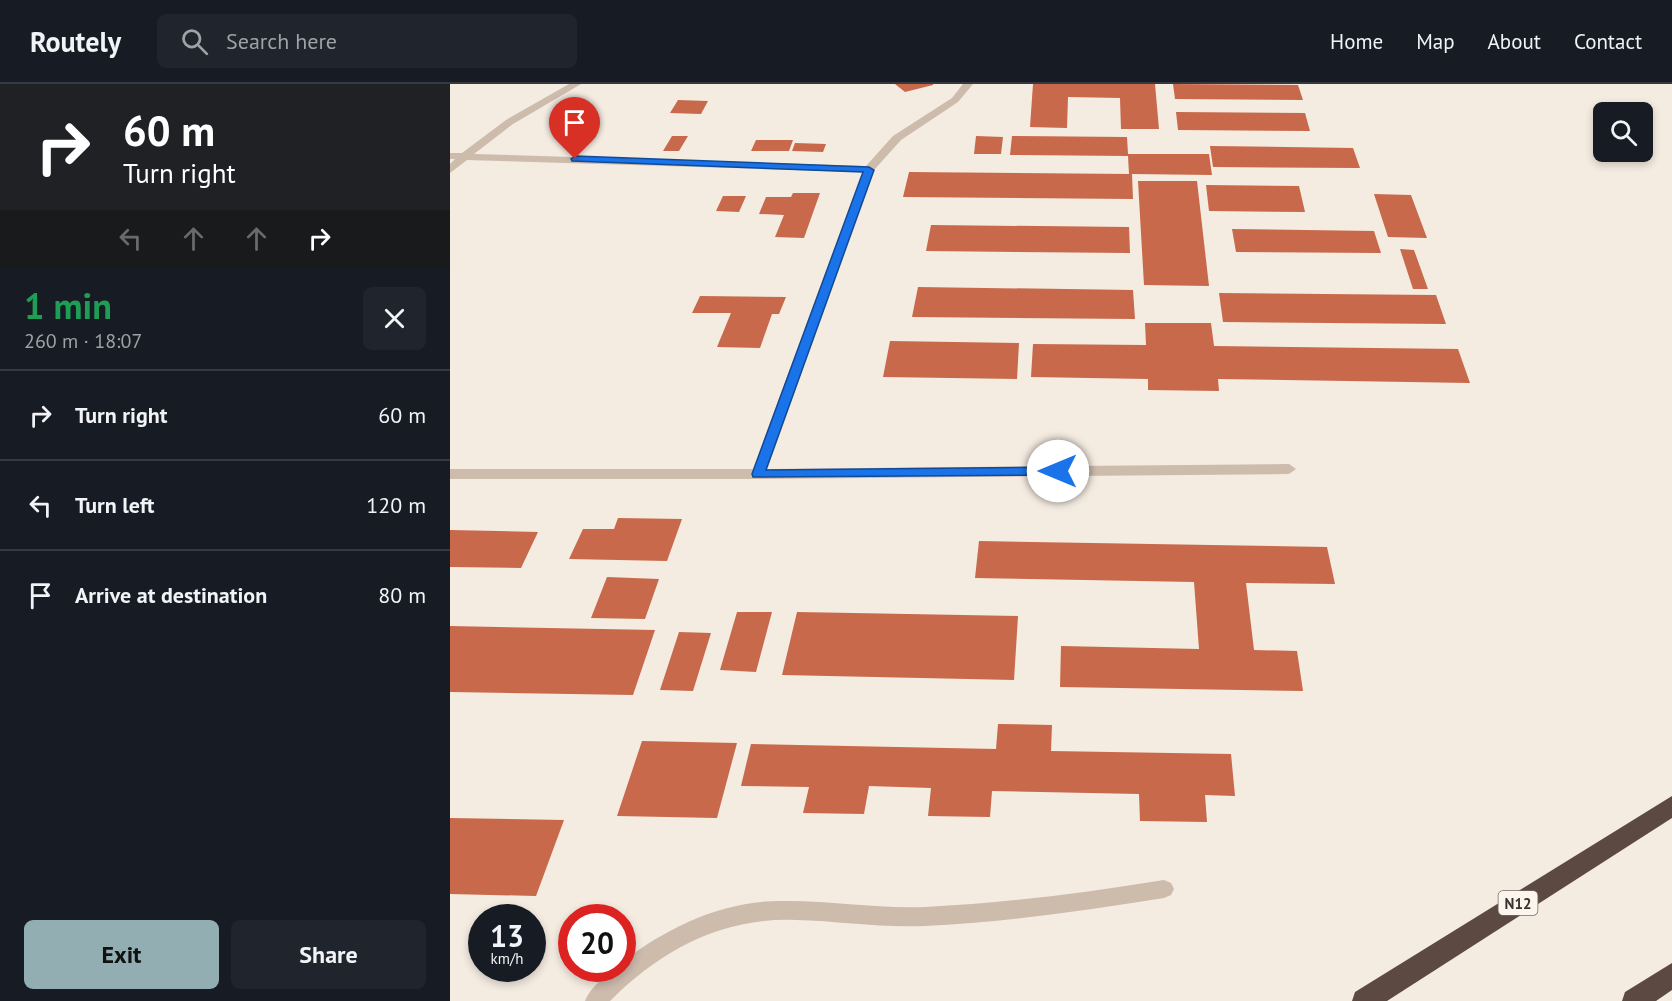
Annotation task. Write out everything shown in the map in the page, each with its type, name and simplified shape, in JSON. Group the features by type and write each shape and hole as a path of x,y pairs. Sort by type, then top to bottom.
{"highway":[{"name":"N12","path":"1364,1001 1672,806"},
{"path":"1634,1001 1672,975"}],"lane":[{"path":"450,170 464,156 516,118 576,84"},
{"path":"758,474 869,170 897,138 955,100 968,84"},
{"path":"450,156 869,170"},
{"path":"450,474 758,474 1289,469"},
{"path":"595,1001 618,977 656,950 686,933 721,918 748,913 786,911 882,917 959,915 1084,903 1164,889"}],"building":[{"path":"895,84 933,84 933,85 905,92"},
{"path":"1033,84 1155,84 1159,129 1121,129 1120,98 1068,97 1067,128 1030,127"},
{"path":"1173,84 1298,85 1303,100 1175,99"},
{"path":"678,100 708,101 701,114 670,113"},
{"path":"1176,112 1305,113 1310,131 1178,130"},
{"path":"672,136 688,136 679,151 663,151"},
{"path":"976,136 1003,137 1001,154 974,154"},
{"path":"1012,136 1127,137 1128,154 1209,154 1212,175 1132,174 1133,199 903,197 909,172 1129,174 1128,156 1010,155"},
{"path":"756,140 793,140 789,151 751,151"},
{"path":"795,143 826,144 823,152 792,151"},
{"path":"1210,146 1353,148 1360,168 1213,167"},
{"path":"1138,181 1197,181 1209,286 1144,285"},
{"path":"1206,185 1299,186 1305,212 1209,211"},
{"path":"793,193 820,193 804,238 775,237 784,215 759,214 766,197 791,197"},
{"path":"1374,194 1411,195 1427,238 1388,237"},
{"path":"723,196 746,196 739,212 716,211"},
{"path":"931,225 1129,227 1130,253 926,251"},
{"path":"1232,229 1374,231 1381,253 1236,252"},
{"path":"1400,249 1414,250 1428,289 1413,289"},
{"path":"918,287 1133,290 1135,319 912,317"},
{"path":"1219,293 1436,295 1446,324 1223,322"},
{"path":"700,296 786,297 779,314 772,314 760,348 717,347 731,313 692,313"},
{"path":"1145,323 1211,323 1214,346 1458,349 1470,383 1218,379 1219,391 1148,390 1148,379 1031,377 1033,344 1146,345"},
{"path":"890,341 1019,343 1017,379 883,377"},
{"path":"618,518 682,519 667,561 569,559 583,529 614,529"},
{"path":"450,530 538,532 521,568 450,567"},
{"path":"979,541 1327,547 1335,584 1246,583 1254,650 1297,651 1303,691 1060,687 1061,646 1199,649 1194,582 975,578"},
{"path":"607,577 659,579 645,619 591,618"},
{"path":"737,612 772,612 756,672 720,670"},
{"path":"797,612 1018,616 1014,680 782,675"},
{"path":"450,626 655,630 633,695 450,692"},
{"path":"679,632 711,633 693,691 660,690"},
{"path":"998,724 1052,725 1051,751 1231,754 1235,796 1205,795 1207,822 1140,821 1139,794 992,791 990,817 928,816 931,788 869,786 864,814 803,813 809,787 741,786 751,744 996,749"},
{"path":"642,741 737,743 717,818 617,816"},
{"path":"450,818 564,820 536,896 450,894"}],"route":[{"path":"575,159 869,170 758,474 1058,471"}]}
